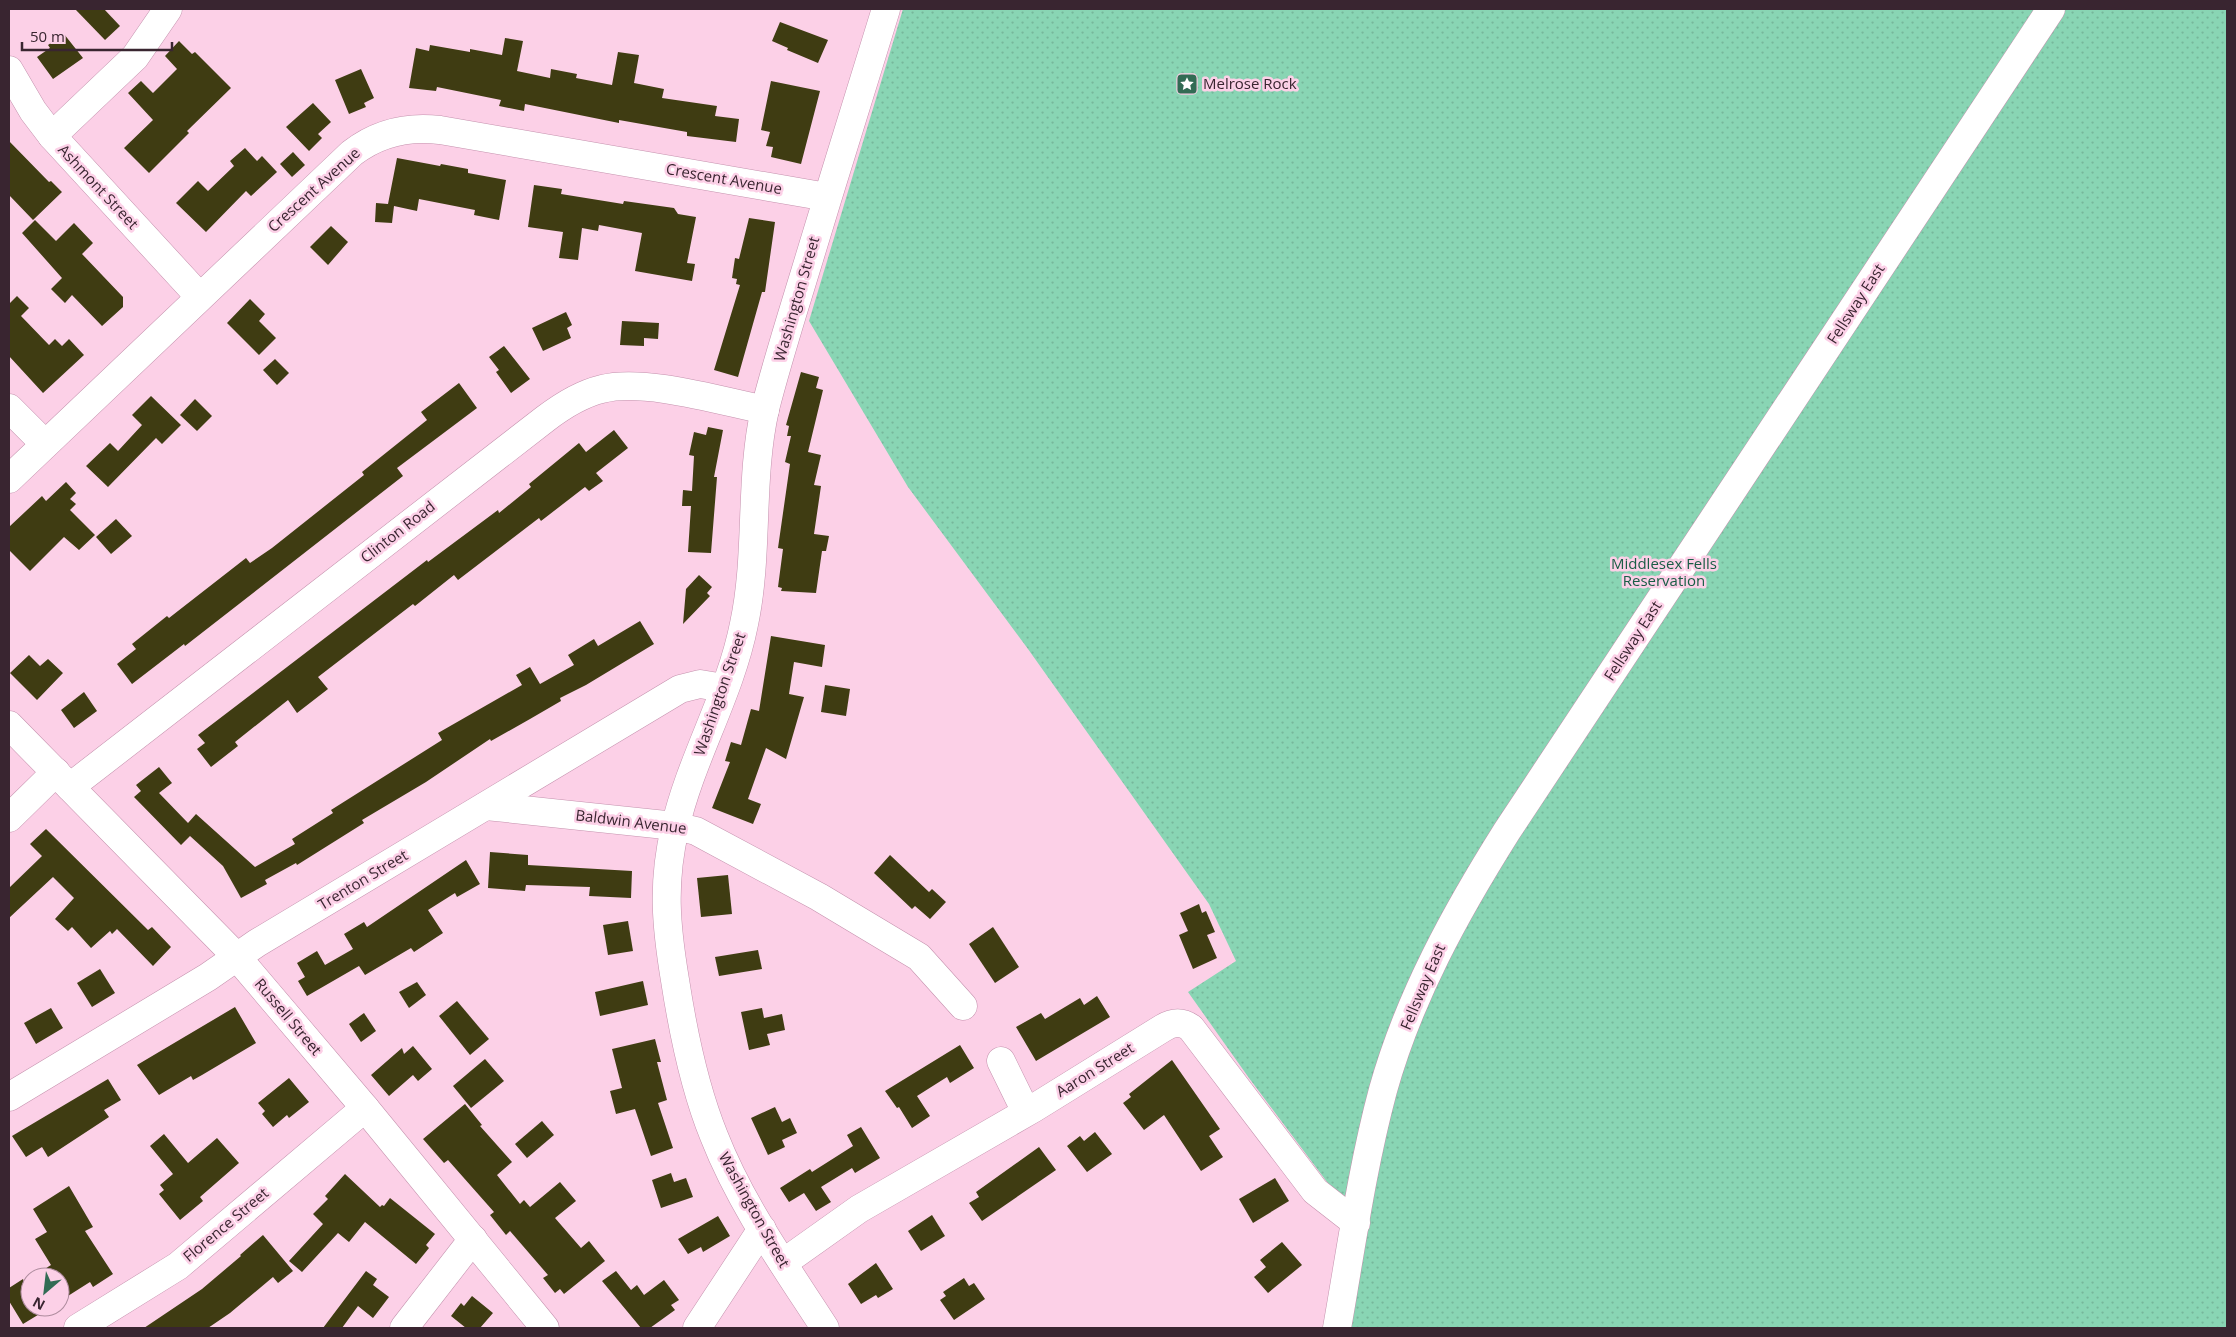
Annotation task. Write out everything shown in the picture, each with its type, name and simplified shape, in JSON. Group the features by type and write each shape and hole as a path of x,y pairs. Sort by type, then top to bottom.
{"street":[{"path":"52,136 135,57 168,9"},
{"name":"Fellsway East","path":"1337,1328 1356,1223 1384,1089 1408,1018 1436,954 1461,906 1507,831 2051,9"},
{"name":"Washington Street","path":"825,1328 762,1230 738,1188 713,1135 694,1075 678,1002 665,915 666,873 675,826 686,791 742,636 747,612 756,480 765,410 881,10"},
{"name":"Ashmont Street","path":"9,70 33,111 52,136 199,296"},
{"name":"Crescent Avenue","path":"9,479 199,296 352,153 382,136 404,130 440,130 828,197"},
{"name":"Clinton Road","path":"9,818 63,780 544,418 572,400 604,388 638,386 765,410"},
{"path":"9,408 45,444"},
{"name":"Trenton Street","path":"9,1097 208,977 257,943 680,689 700,684 724,688"},
{"name":"Russell Street","path":"9,725 236,957 365,1108 545,1328"},
{"name":"Baldwin Avenue","path":"486,806 675,826 696,831 819,897 919,957 964,1006"},
{"name":"Aaron Street","path":"783,1263 859,1208 1026,1112 1162,1028 1175,1023 1184,1024 1192,1029 1315,1192 1356,1223"},
{"path":"1001,1061 1026,1112"},
{"name":"Florence Street","path":"78,1328 178,1266 365,1108"},
{"path":"698,1328 762,1230"},
{"path":"404,1328 473,1239"}],"green space":[{"name":"Middlesex Fells Reservation","path":"903,9 2227,9 2227,1328 1349,1328 1366,1234 1249,1078 1188,992 1236,961 1209,904 1028,649 908,487 809,321"}],"building":[{"path":"75,9 104,9 120,26 105,40"},
{"path":"780,22 828,40 818,63 787,50 788,48 772,41"},
{"path":"64,34 83,58 53,79 37,57 50,48 48,45"},
{"path":"505,38 523,41 517,71 550,78 551,69 577,74 576,78 612,85 618,52 639,55 634,83 664,89 662,98 717,106 715,116 739,119 736,142 687,136 687,132 619,120 619,123 525,104 524,111 499,106 501,100 437,87 436,91 409,88 416,48 429,51 430,45 470,52 470,49 502,55"},
{"path":"179,41 192,54 195,52 231,88 187,131 189,133 149,173 124,148 153,120 128,93 141,81 153,93 177,69 165,56"},
{"path":"361,69 374,98 364,103 366,107 349,114 335,80"},
{"path":"771,81 820,91 801,164 771,157 773,147 766,146 770,132 761,130"},
{"path":"313,103 331,122 318,134 322,138 309,151 286,127"},
{"path":"9,141 49,182 51,181 62,192 33,220 9,195"},
{"path":"245,148 257,161 262,156 277,172 251,196 246,191 206,232 176,203 198,181 208,191 234,166 230,161"},
{"path":"293,152 305,165 292,177 280,164"},
{"path":"397,158 468,169 468,173 506,180 499,220 474,215 475,210 419,199 417,211 394,206 392,223 375,222 376,203 388,204"},
{"path":"534,185 562,189 561,194 623,204 624,201 674,208 678,214 696,217 687,263 695,264 692,281 635,271 642,233 599,225 598,231 582,228 578,260 559,258 563,232 528,227"},
{"path":"749,218 775,222 765,292 762,292 738,377 714,370 740,285 736,284 737,279 732,278 735,258 739,259"},
{"path":"35,220 56,241 74,223 93,243 82,254 123,297 123,307 102,326 72,295 65,303 51,289 62,278 22,233"},
{"path":"331,226 348,242 328,265 310,247"},
{"path":"17,296 29,308 21,316 49,345 55,339 62,346 69,339 84,355 43,393 9,356 9,304"},
{"path":"250,299 265,314 259,321 276,338 259,355 227,323"},
{"path":"566,312 572,325 567,328 571,338 543,351 532,328"},
{"path":"622,321 659,323 658,339 644,338 644,346 620,345"},
{"path":"504,346 530,379 511,393 496,372 499,370 489,357"},
{"path":"275,359 289,373 277,385 263,370"},
{"path":"801,372 819,377 816,388 823,390 808,452 821,455 814,485 821,486 814,534 829,536 826,551 822,551 816,593 781,591 782,588 778,587 783,549 778,548 790,464 785,462 791,436 787,436 789,426 786,425"},
{"path":"459,383 477,408 397,468 403,476 185,646 184,644 132,684 117,664 136,649 132,644 167,616 169,618 246,558 250,563 272,548 364,475 362,472 427,420 421,412"},
{"path":"151,396 181,425 162,444 156,438 108,487 86,466 110,443 118,451 142,425 132,415"},
{"path":"195,399 212,416 197,431 180,415"},
{"path":"708,427 723,430 714,477 717,477 711,553 688,552 691,506 682,506 683,490 692,491 694,456 689,455 694,432 706,435"},
{"path":"614,430 628,448 596,473 603,481 589,491 585,487 541,521 539,518 458,580 454,575 415,606 413,604 318,677 328,689 297,713 288,700 235,742 238,746 211,767 197,749 205,743 198,735 427,560 428,562 498,510 499,513 531,487 529,484 579,443 586,452"},
{"path":"66,482 76,493 70,499 76,504 70,510 95,535 79,550 64,537 30,571 9,550 9,527 42,496 46,501"},
{"path":"116,519 132,536 111,554 96,537"},
{"path":"699,575 712,587 707,593 710,596 683,624 686,589"},
{"path":"640,621 654,644 586,685 560,698 561,701 530,719 491,741 490,739 426,782 362,820 364,823 297,865 296,863 265,880 267,884 241,898 223,866 190,836 181,845 134,797 141,791 136,785 159,767 172,783 159,793 188,823 196,814 255,867 295,844 292,839 333,813 331,810 442,740 438,733 522,685 516,675 530,667 540,684 574,665 568,655 594,639 598,646"},
{"path":"771,636 825,645 822,667 794,662 789,694 804,697 786,759 766,748 748,799 761,804 753,824 712,808 730,762 725,761 731,742 741,745 751,709 759,711"},
{"path":"29,655 40,666 48,659 63,673 37,700 10,673"},
{"path":"825,685 850,689 846,716 821,712"},
{"path":"84,692 97,711 74,728 61,710"},
{"path":"46,829 148,930 152,927 171,947 153,966 117,929 112,934 110,931 91,948 72,927 68,931 55,919 74,898 53,877 9,918 9,888 42,856 30,844"},
{"path":"490,852 528,855 528,865 632,871 631,898 589,896 590,887 526,885 525,891 488,888"},
{"path":"890,855 929,892 932,889 946,902 930,919 915,906 912,909 874,873"},
{"path":"466,860 480,884 457,897 455,893 428,910 443,933 414,952 411,948 365,975 359,966 307,996 298,981 305,977 297,963 317,951 325,965 353,949 344,934 364,922 367,927"},
{"path":"728,875 732,914 701,917 697,878"},
{"path":"1199,904 1202,913 1206,911 1215,932 1207,935 1217,958 1193,969 1179,935 1188,931 1180,913"},
{"path":"628,921 633,951 608,955 603,925"},
{"path":"993,927 1019,967 995,983 969,944"},
{"path":"758,950 762,969 719,976 715,957"},
{"path":"100,969 115,993 92,1007 77,983"},
{"path":"643,981 648,1005 600,1016 595,992"},
{"path":"417,982 426,995 409,1008 399,992"},
{"path":"1097,996 1110,1017 1036,1061 1016,1027 1041,1013 1045,1019 1080,998 1084,1005"},
{"path":"457,1001 489,1039 470,1055 439,1016"},
{"path":"235,1007 256,1043 193,1080 191,1076 159,1095 137,1065"},
{"path":"51,1008 63,1028 36,1044 24,1023"},
{"path":"762,1008 764,1018 782,1014 785,1030 767,1034 770,1045 749,1050 741,1012"},
{"path":"364,1013 376,1031 361,1042 349,1024"},
{"path":"655,1039 661,1062 657,1062 667,1100 658,1103 673,1148 651,1156 635,1109 616,1114 610,1091 622,1088 612,1049"},
{"path":"960,1045 974,1068 950,1083 947,1077 917,1096 930,1116 912,1128 899,1107 897,1108 885,1091"},
{"path":"413,1046 432,1069 418,1081 413,1075 389,1096 371,1075 402,1048 404,1054"},
{"path":"485,1059 504,1081 471,1108 453,1086"},
{"path":"1172,1060 1220,1129 1209,1136 1223,1157 1201,1171 1164,1115 1144,1130 1123,1103 1131,1097 1129,1094"},
{"path":"289,1078 309,1102 289,1118 287,1115 273,1127 262,1114 265,1111 258,1103"},
{"path":"108,1079 121,1100 104,1110 109,1117 48,1157 42,1147 26,1157 12,1136"},
{"path":"465,1104 482,1125 480,1126 512,1162 497,1175 520,1204 524,1200 530,1207 560,1182 576,1201 555,1218 581,1248 589,1241 605,1261 564,1294 560,1289 555,1293 543,1278 548,1275 510,1231 506,1235 490,1215 494,1212 448,1160 444,1163 423,1139"},
{"path":"775,1107 782,1122 790,1118 797,1133 782,1140 785,1147 768,1155 751,1118"},
{"path":"542,1121 554,1135 527,1158 515,1144"},
{"path":"861,1127 880,1158 855,1173 852,1168 821,1187 831,1202 816,1211 804,1193 789,1202 780,1188 810,1169 812,1172 853,1146 847,1135"},
{"path":"1095,1132 1112,1154 1087,1172 1067,1146 1080,1136 1084,1141"},
{"path":"164,1134 188,1163 217,1138 239,1163 200,1197 203,1201 180,1220 159,1194 164,1190 160,1185 173,1174 150,1146"},
{"path":"1039,1147 1056,1170 982,1221 969,1203 979,1197 976,1192"},
{"path":"671,1173 674,1182 686,1178 693,1197 661,1208 652,1180"},
{"path":"345,1174 380,1207 384,1206 390,1198 435,1234 426,1245 429,1248 416,1264 365,1222 349,1242 338,1233 302,1272 289,1261 323,1224 313,1214 328,1199 325,1196"},
{"path":"1275,1178 1289,1201 1253,1223 1239,1199"},
{"path":"69,1186 93,1227 85,1231 113,1274 93,1287 90,1282 70,1295 70,1267 48,1267 51,1265 35,1239 47,1232 33,1209"},
{"path":"932,1215 945,1236 921,1251 908,1231"},
{"path":"718,1216 730,1236 703,1252 701,1247 688,1254 678,1239"},
{"path":"263,1235 293,1271 278,1283 273,1277 230,1313 208,1328 144,1328 202,1289"},
{"path":"1282,1242 1302,1265 1268,1293 1254,1277 1266,1267 1260,1260"},
{"path":"876,1263 893,1289 878,1298 876,1295 861,1304 848,1284"},
{"path":"366,1271 377,1279 373,1285 389,1297 373,1318 358,1306 342,1328 323,1328"},
{"path":"616,1271 631,1290 637,1285 644,1295 664,1280 679,1300 671,1305 675,1310 650,1328 641,1328 602,1281"},
{"path":"964,1278 969,1286 974,1283 985,1299 954,1320 940,1300 946,1296 943,1292"},
{"path":"20,1281 20,1317 35,1317 23,1324 9,1301 9,1288"},
{"path":"472,1296 493,1313 480,1328 466,1328 451,1316 461,1303 464,1306"}],"place":[{"name":"Melrose Rock","path":"1187,84"}]}
